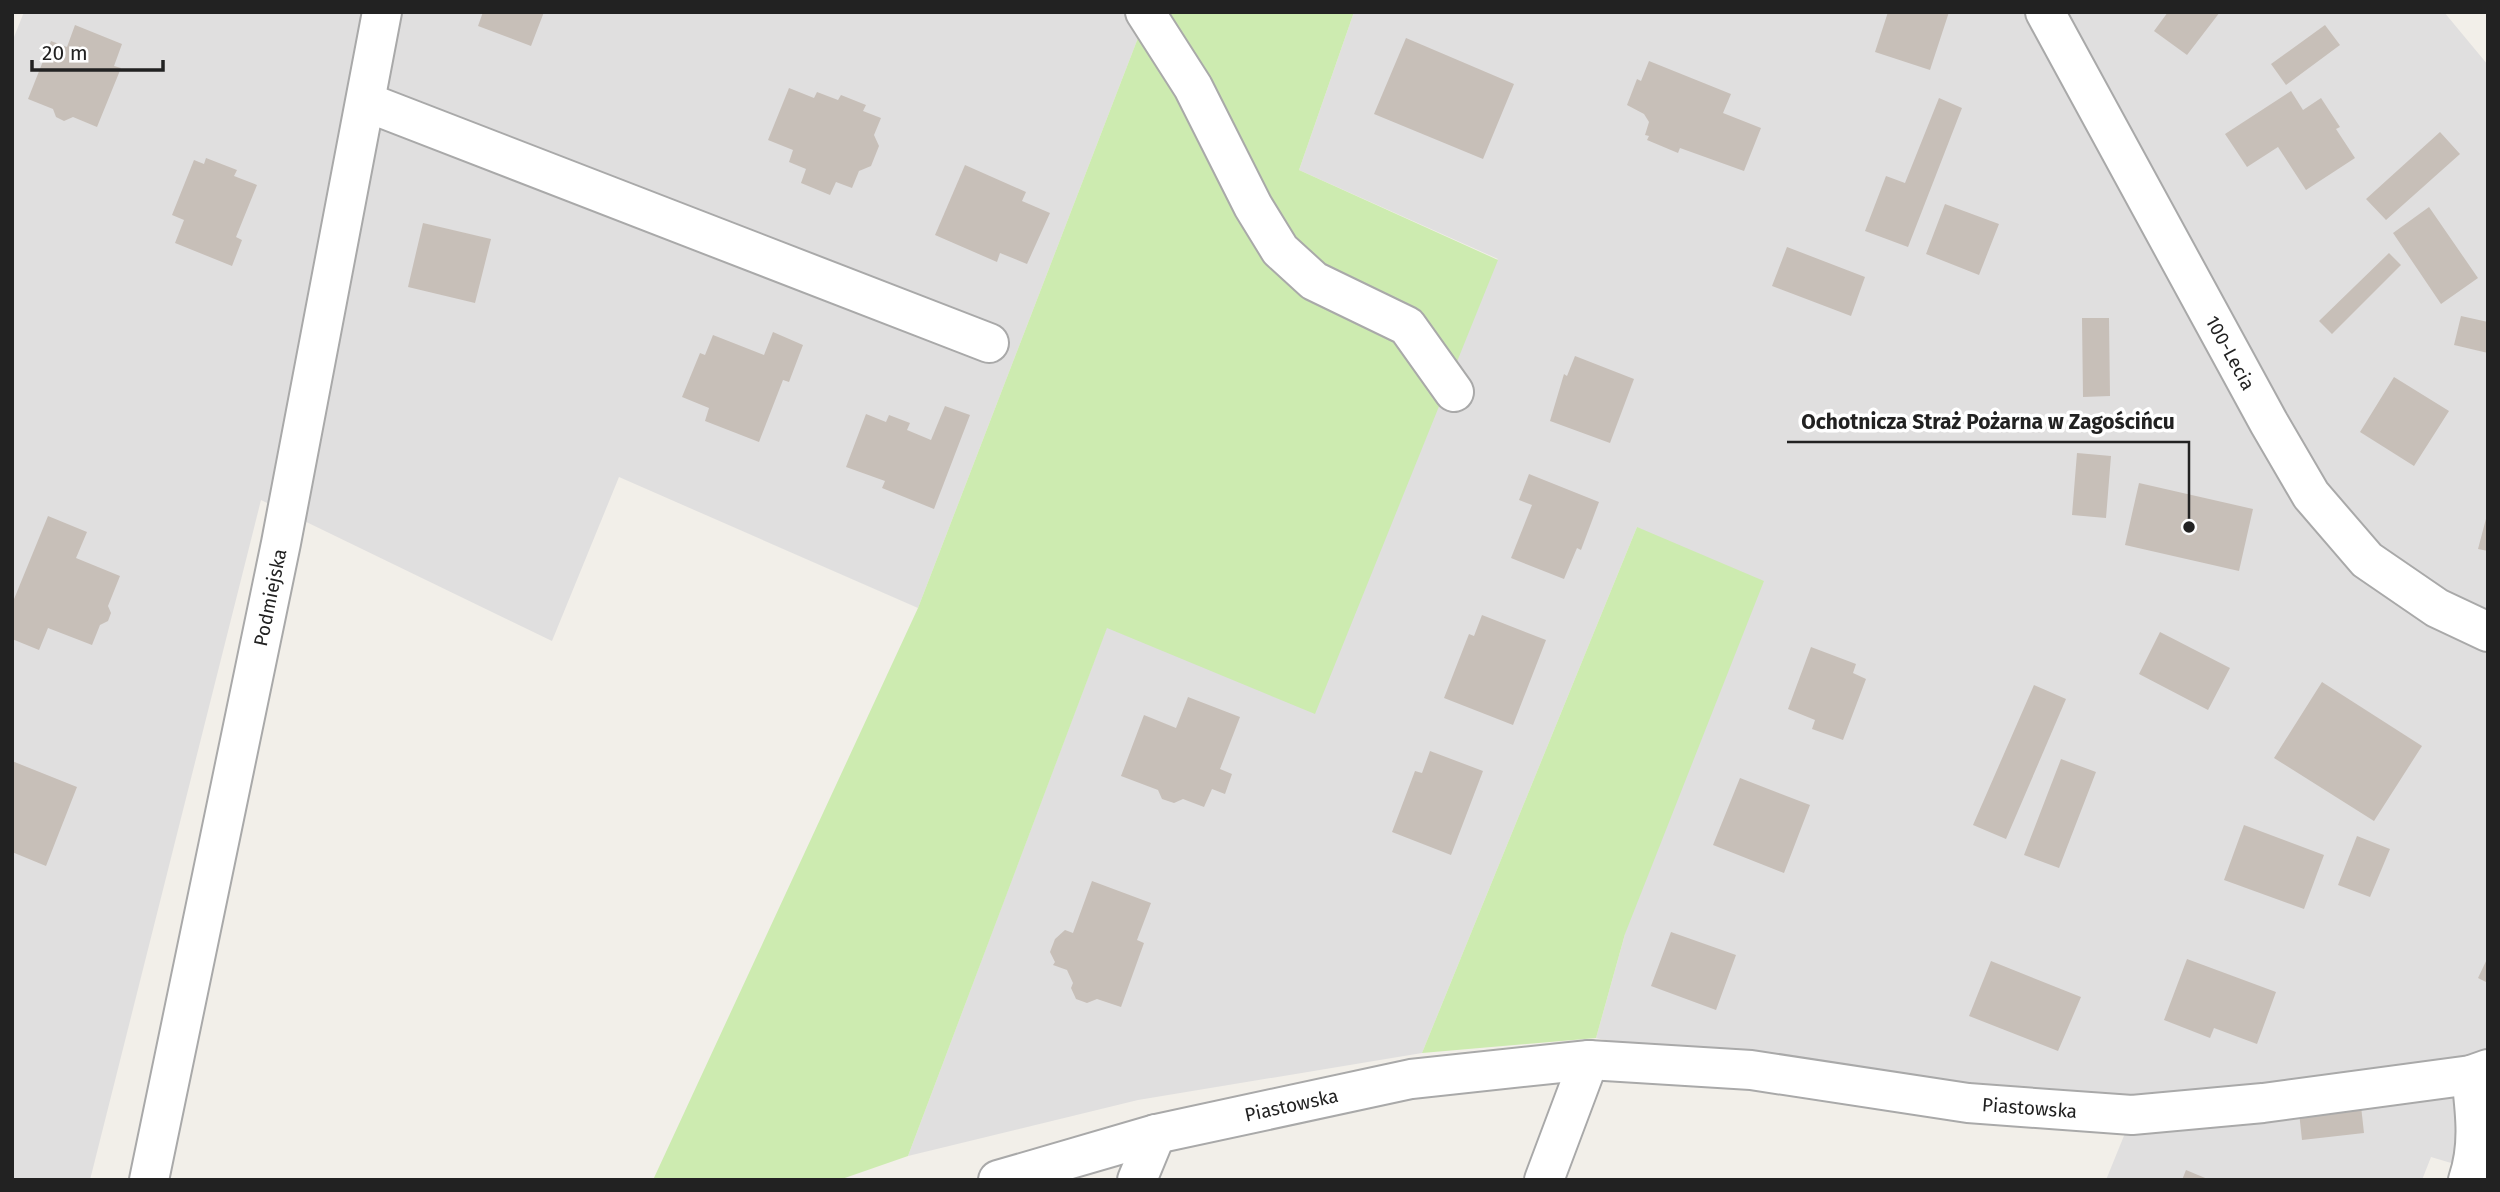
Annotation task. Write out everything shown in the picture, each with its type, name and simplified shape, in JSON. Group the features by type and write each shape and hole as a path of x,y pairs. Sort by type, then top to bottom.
{"street":[{"name":"Podmiejska","path":"149,1180 276,570 382,12"},
{"path":"1145,12 1193,87 1253,206 1280,250 1314,281 1407,326 1454,392"},
{"name":"100-Lecia","path":"2045,12 2131,139 2269,423 2311,495 2367,560 2437,608 2488,632"},
{"path":"366,102 989,343"},
{"path":"1544,1180 1589,1060"},
{"name":"Piastowska","path":"999,1180 1156,1134 1411,1079 1589,1060 1751,1070 1968,1103 2132,1115 2263,1103 2479,1072 2475,1161 2468,1180"},
{"path":"1137,1180 1156,1134"}],"shaded area":[{"path":"24,12 1148,12 918,608 619,477 552,641 261,500 90,1180 12,1180 12,42"},
{"path":"1354,12 2444,12 2488,65 2488,1174 2431,1157 2422,1180 2106,1180 2132,1116 1751,1070 1596,1038 1625,934 1637,527 1422,1053 1138,1100 908,1156 1107,627 1498,259 1299,170"}],"green space":[{"path":"1148,12 1354,12 1299,170 1498,260 1315,714 1107,628 908,1156 839,1180 653,1180 918,608"},
{"path":"1637,527 1764,581 1625,934 1596,1038 1422,1053"}],"building":[{"path":"483,12 544,12 531,46 478,26"},
{"path":"1888,12 1949,12 1930,70 1875,52"},
{"path":"2168,12 2220,12 2187,55 2154,31"},
{"path":"75,25 122,44 114,66 121,68 97,127 73,117 64,121 56,117 53,109 28,99 51,41 67,47"},
{"path":"2325,25 2340,45 2286,85 2271,64"},
{"path":"1406,38 1514,84 1483,159 1374,114"},
{"path":"1649,61 1731,94 1723,113 1761,128 1744,171 1680,148 1678,153 1647,140 1649,136 1645,135 1649,122 1644,114 1627,105 1637,79 1641,81"},
{"path":"789,88 814,98 817,92 838,100 841,95 866,105 863,111 881,118 874,135 879,146 871,166 859,171 852,188 836,182 830,195 801,183 806,169 789,162 793,150 768,140"},
{"path":"2291,91 2303,110 2321,98 2340,127 2336,129 2355,158 2306,190 2278,147 2247,167 2225,134"},
{"path":"1939,98 1962,108 1908,247 1865,231 1886,176 1905,183"},
{"path":"2440,132 2460,154 2386,220 2366,199"},
{"path":"206,158 237,170 234,176 257,185 236,237 242,240 232,266 175,243 184,220 172,215 194,160 204,164"},
{"path":"965,165 1026,192 1022,201 1050,213 1027,264 1000,253 997,262 935,235"},
{"path":"1945,204 1999,224 1979,275 1926,254"},
{"path":"2429,207 2478,278 2441,304 2393,233"},
{"path":"423,223 491,239 475,303 408,287"},
{"path":"1787,247 1865,277 1851,316 1772,286"},
{"path":"2389,253 2401,265 2332,334 2319,321"},
{"path":"2461,316 2488,322 2488,353 2454,345"},
{"path":"2082,318 2109,318 2110,396 2083,397"},
{"path":"773,332 803,345 789,382 783,380 759,442 705,421 709,408 682,397 700,353 705,355 713,335 764,355"},
{"path":"1575,356 1634,379 1610,443 1550,421 1564,374 1567,376"},
{"path":"2394,377 2449,411 2414,466 2360,432"},
{"path":"945,406 970,415 934,509 882,488 885,481 846,467 866,414 886,422 889,415 910,423 907,430 931,440"},
{"path":"2077,453 2111,456 2106,518 2072,515"},
{"path":"1529,474 1599,502 1581,550 1577,548 1564,579 1511,558 1532,505 1519,500"},
{"path":"2139,483 2253,509 2239,571 2125,545"},
{"path":"2488,515 2488,551 2478,549"},
{"path":"48,516 87,532 76,558 120,576 108,606 111,613 108,621 100,625 92,645 48,628 39,650 12,639 12,604"},
{"path":"1482,615 1546,640 1513,725 1444,698 1469,634 1474,636"},
{"path":"2160,632 2230,668 2208,710 2139,674"},
{"path":"1811,647 1856,664 1853,673 1866,679 1843,740 1812,729 1815,720 1788,709"},
{"path":"2322,682 2422,746 2374,821 2274,758"},
{"path":"2034,685 2066,699 2006,839 1973,825"},
{"path":"1188,697 1240,717 1220,769 1232,774 1225,794 1212,789 1204,807 1183,799 1174,803 1162,799 1158,790 1121,776 1144,715 1176,728"},
{"path":"1430,751 1483,771 1451,855 1392,832 1415,771 1422,773"},
{"path":"2061,759 2096,772 2059,868 2024,855"},
{"path":"12,761 77,787 46,866 12,852"},
{"path":"1740,778 1810,805 1784,873 1713,845"},
{"path":"2244,825 2324,855 2304,909 2224,880"},
{"path":"2357,836 2390,849 2370,897 2338,885"},
{"path":"1092,881 1151,903 1137,940 1144,943 1121,1007 1097,999 1087,1003 1076,999 1067,970 1053,965 1055,962 1050,952 1055,939 1065,930 1073,933"},
{"path":"1671,932 1736,955 1716,1010 1651,986"},
{"path":"2488,957 2488,983 2478,978"},
{"path":"2187,959 2276,992 2257,1044 2214,1028 2210,1038 2164,1020"},
{"path":"1991,961 2081,997 2058,1051 1969,1016"},
{"path":"2361,1106 2364,1133 2302,1140 2299,1112"},
{"path":"2186,1170 2210,1180 2182,1180"}],"place":[{"name":"Ochotnicza Straż Pożarna w Zagościńcu","path":"2189,527"}]}
